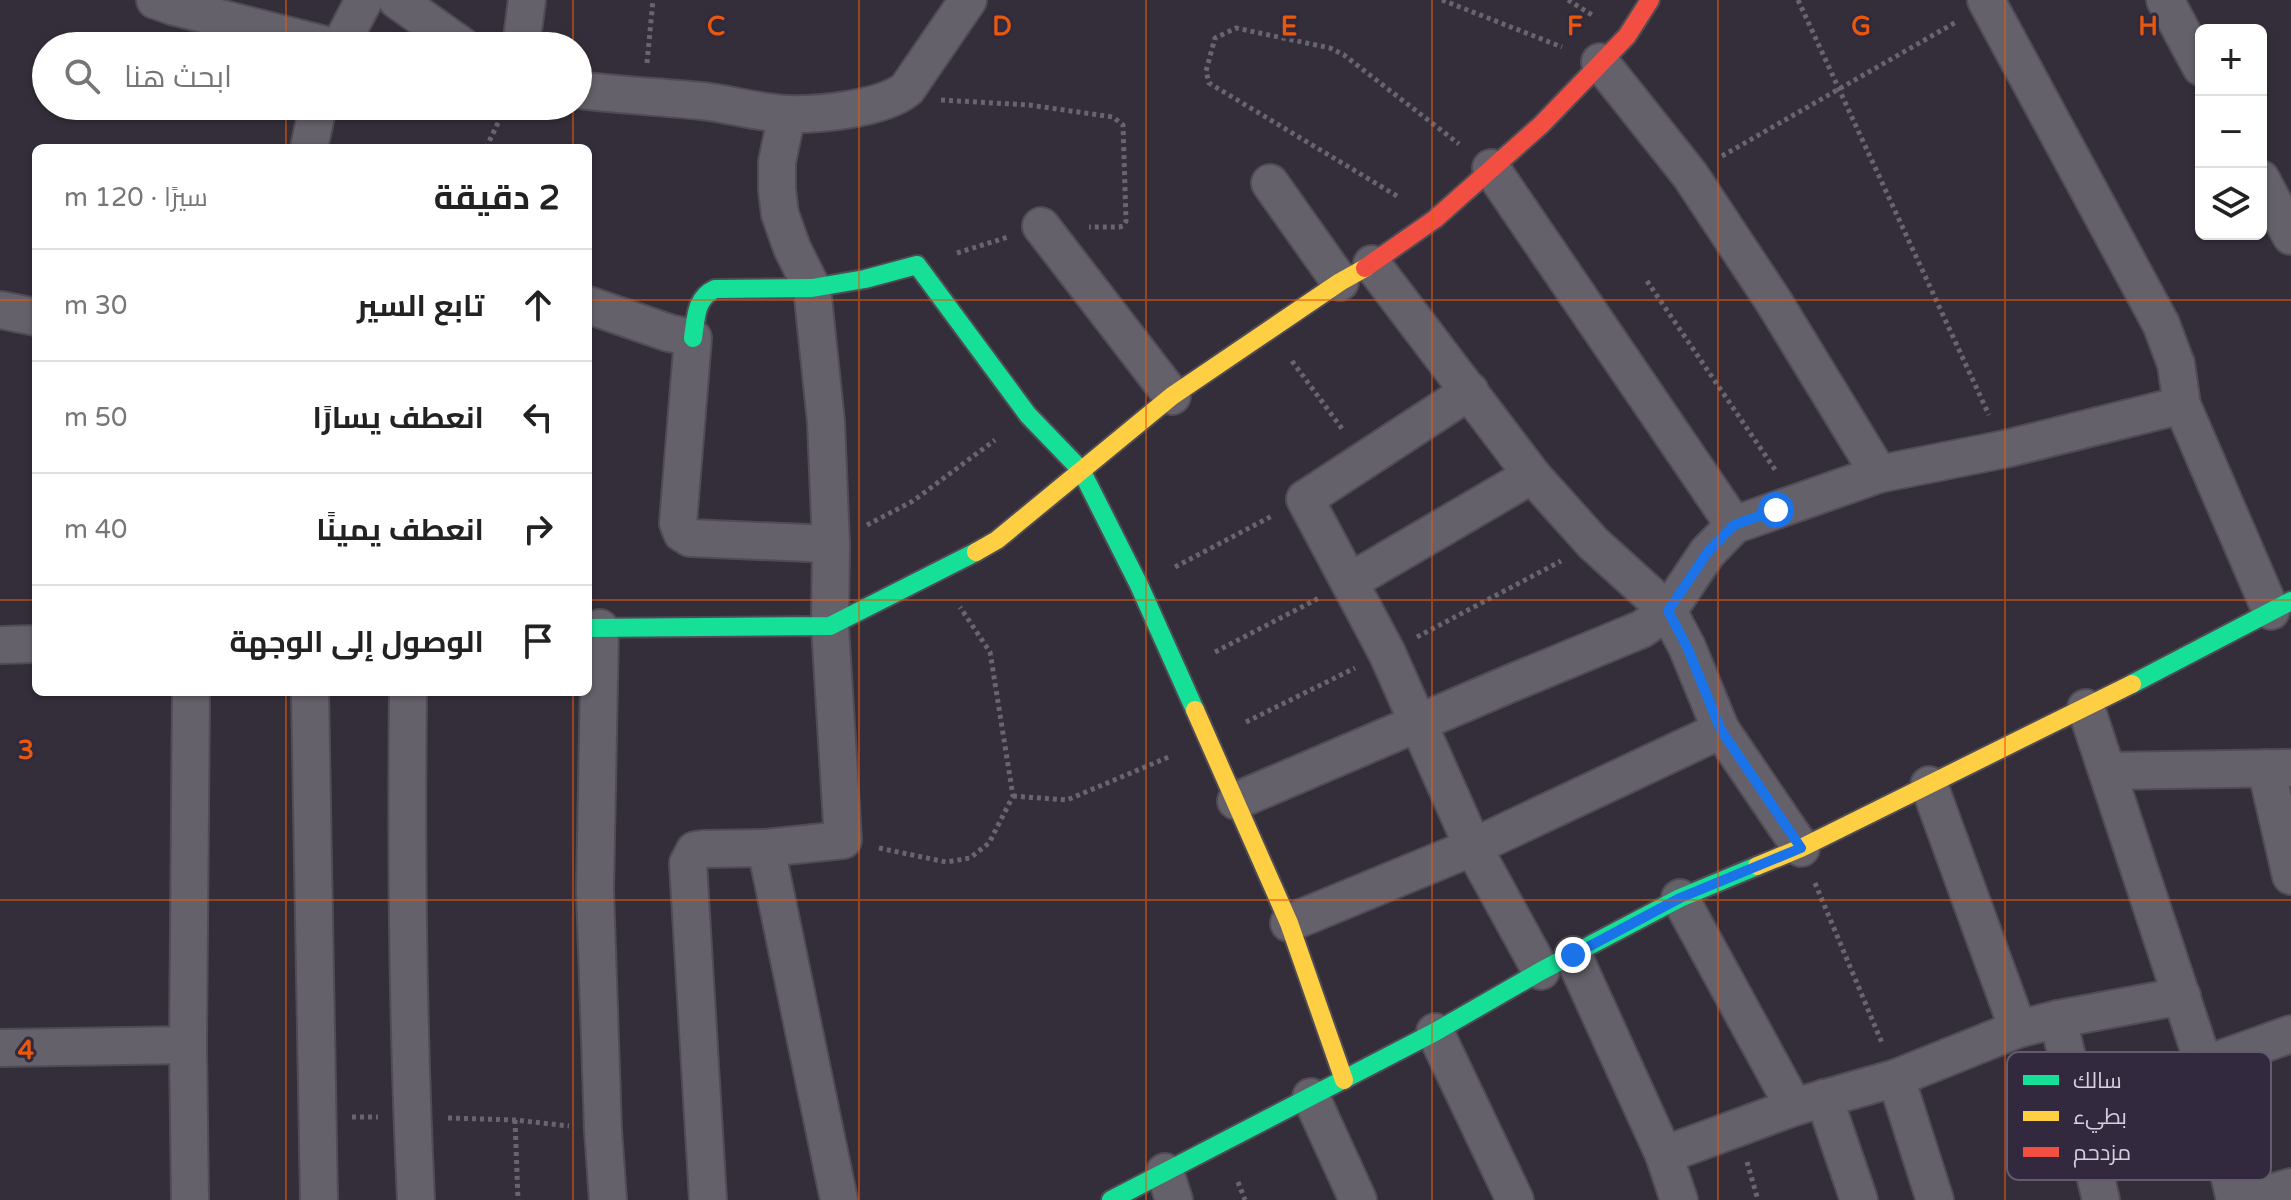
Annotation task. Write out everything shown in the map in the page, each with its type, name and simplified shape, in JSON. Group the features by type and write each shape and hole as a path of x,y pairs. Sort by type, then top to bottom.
{"street":[{"path":"347,32 364,0"},
{"path":"397,0 442,32"},
{"path":"523,32 527,0"},
{"path":"592,91 703,101 787,114 861,107 896,98 907,89 968,0"},
{"path":"608,1200 595,890 594,628 830,626 997,540 1172,396 1435,219 1541,125 1627,36 1650,0"},
{"path":"2165,0 2195,56"},
{"path":"166,2 277,32"},
{"path":"1111,1200 1170,1186 1311,1097 1680,898 1801,848 2086,708 2281,606 2182,405 2176,364 2161,324 1987,2"},
{"path":"1600,62 1690,175 1774,302 1879,474"},
{"path":"708,1200 688,863 695,850 766,848 843,840 830,626 831,544 826,422 812,288 792,248 780,214 777,190 777,162 787,114"},
{"path":"310,144 315,120"},
{"path":"1491,168 1734,525"},
{"path":"1270,183 1340,282"},
{"path":"2267,190 2291,236"},
{"path":"1041,226 1172,396"},
{"path":"1372,264 1532,475 1593,543 1668,611 1687,647 1721,730 1801,848"},
{"path":"831,544 690,538 682,533 678,523 693,338 700,299 706,291 715,289 812,288 865,279 917,265 1028,415 1081,470 1139,585 1289,923 1344,1080"},
{"path":"592,306 693,338"},
{"path":"0,310 32,316"},
{"path":"1470,391 1305,499 1387,653 1473,847 1541,971"},
{"path":"1236,801 1642,629 1668,611 1707,553 1734,525 1879,474 2005,449 2182,405"},
{"path":"1351,581 1532,475"},
{"path":"0,645 32,644"},
{"path":"190,1200 191,696"},
{"path":"310,696 319,1200"},
{"path":"408,696 407,851 416,1200"},
{"path":"2086,708 2200,1052"},
{"path":"1289,923 1473,847 1721,730"},
{"path":"2108,771 2278,768 2291,876"},
{"path":"1929,785 2018,1029"},
{"path":"766,848 839,1200"},
{"path":"1680,898 1809,1102 1859,1200"},
{"path":"1573,955 1664,1155 1679,1200"},
{"path":"1664,1155 1809,1102 1896,1078 2018,1029 2182,996"},
{"path":"2058,1019 2066,1052"},
{"path":"1435,1032 1515,1200"},
{"path":"2240,1052 2291,1034"},
{"path":"0,1048 188,1045"},
{"path":"1896,1078 1935,1200"},
{"path":"1311,1097 1358,1200"},
{"path":"2096,1180 2101,1200"},
{"path":"2230,1180 2235,1200"},
{"path":"2246,1200 2291,1187"}],"path":[{"path":"644,97 653,0"},
{"path":"1442,0 1600,62"},
{"path":"1798,0 2005,449"},
{"path":"1690,175 1987,2"},
{"path":"1435,219 1209,83 1206,71 1215,38 1236,28 1330,48 1344,55 1491,168"},
{"path":"896,98 1029,105 1113,117 1123,125 1126,221 1123,226 1041,226 917,265"},
{"path":"488,144 499,120"},
{"path":"1647,281 1797,502"},
{"path":"1270,331 1365,460"},
{"path":"831,544 913,501 1028,415"},
{"path":"1139,585 1305,499"},
{"path":"1013,796 1067,800 1208,740 1387,653 1593,543"},
{"path":"843,840 946,862 970,858 989,843 1013,796 990,652 937,573"},
{"path":"1178,671 1351,581"},
{"path":"1801,848 1896,1078"},
{"path":"518,1200 515,1120 603,1130"}],"traffic: fast":[{"path":"693,338 700,303 715,289 812,288 865,279 917,265 1028,415 1081,470 1139,585 1195,710"},
{"path":"592,628 830,626 976,552"},
{"path":"2132,684 2291,601"},
{"path":"1111,1200 1435,1032 1541,971 1680,898 1757,866"}],"traffic: slow":[{"path":"976,552 997,540 1172,396 1365,268"},
{"path":"1757,866 1801,848 2132,684"},
{"path":"1195,710 1289,923 1344,1080"}],"traffic: jam":[{"path":"1365,268 1435,219 1541,125 1627,36 1650,0"}],"route":[{"path":"1573,955 1680,898 1801,848 1721,730 1687,647 1668,611 1707,553 1734,525 1776,510"}]}
